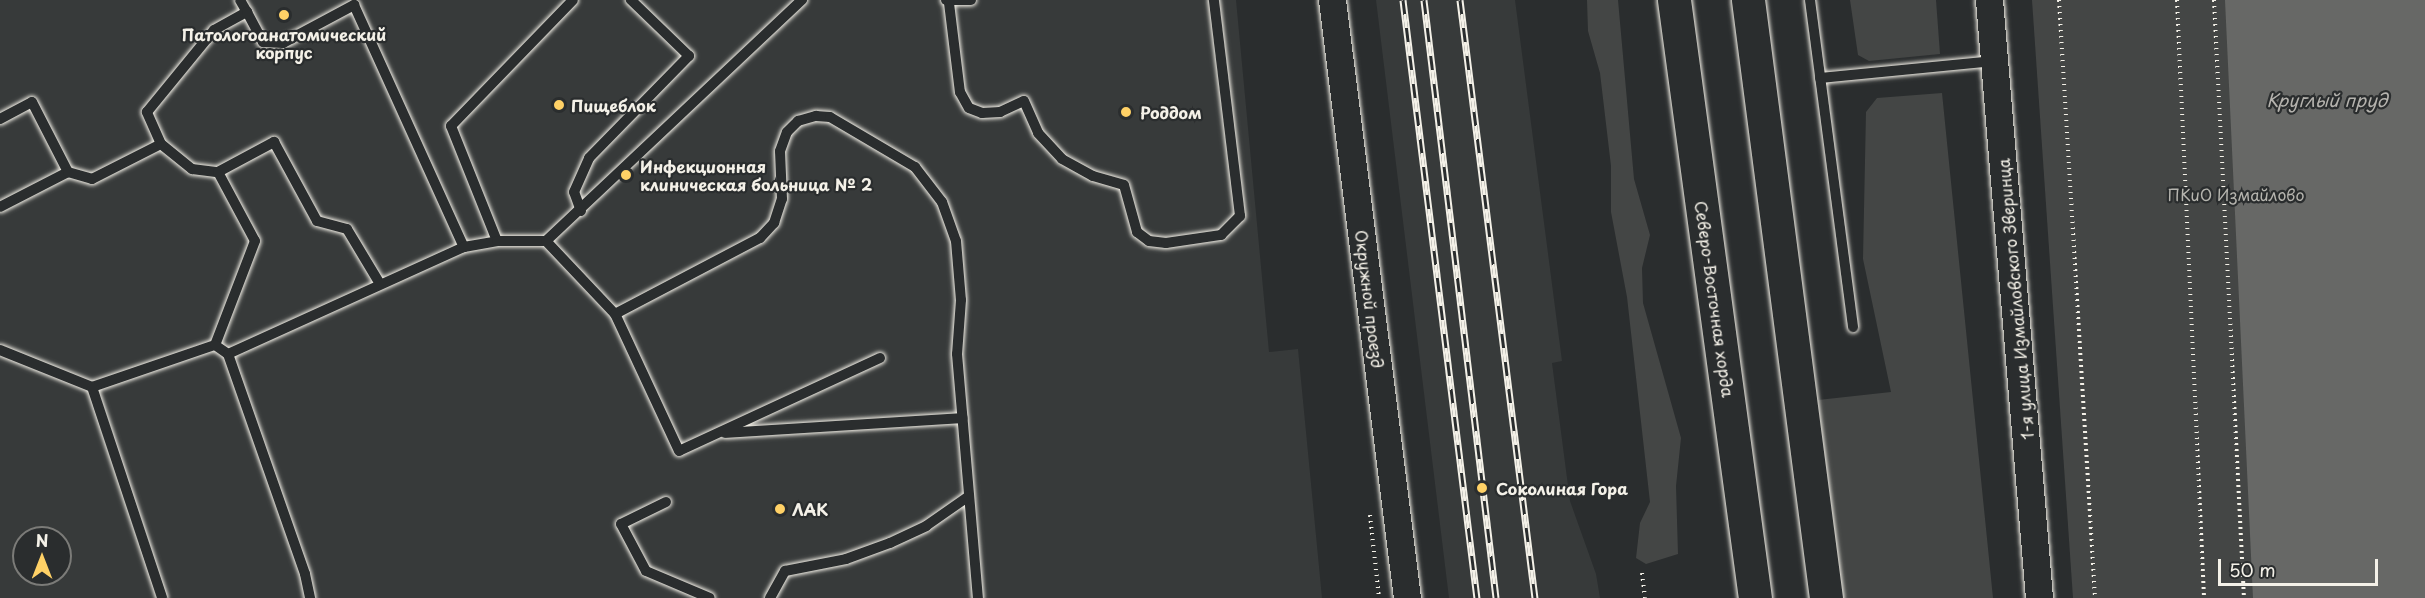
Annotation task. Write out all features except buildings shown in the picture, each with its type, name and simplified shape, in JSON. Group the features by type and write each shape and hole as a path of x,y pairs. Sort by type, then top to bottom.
{"main road":[{"name":"Северо-Восточная хорда","path":"1674,0 1755,598"},
{"path":"1748,0 1826,598"}],"street":[{"name":"Окружной проезд","path":"1332,0 1407,598"},
{"name":"1-я улица Измайловского Зверинца","path":"1989,0 2040,598"}],"lane":[{"path":"240,0 263,42 284,43 358,2 464,247"},
{"path":"496,241 451,126 573,0"},
{"path":"581,211 574,192 589,158 689,56 632,0"},
{"path":"228,354 464,247 496,241 546,241 581,211 802,0"},
{"path":"971,0 948,1 960,92 969,108 982,113 1000,112 1024,101 1038,133 1062,159 1093,176 1124,185 1137,232 1149,241 1166,243 1221,235 1240,216 1214,0"},
{"path":"1810,0 1853,327"},
{"path":"247,12 214,30 147,112 161,144 192,169 218,172 274,142 317,221 347,229 380,284"},
{"path":"1820,78 1994,61"},
{"path":"0,105 2,118 32,102 68,172"},
{"path":"615,314 760,238 774,223 782,199 780,151 787,132 798,121 816,116 830,117 915,167 942,202 956,241 961,300 957,354 978,598"},
{"path":"0,207 68,172 92,179 161,144"},
{"path":"215,345 255,241 218,172"},
{"path":"546,241 615,314 680,451 880,358"},
{"path":"215,345 228,354 305,574 310,598"},
{"path":"0,350 92,387 215,345"},
{"path":"92,387 162,598"},
{"path":"719,433 963,418"},
{"path":"770,598 785,571 846,559 890,543 926,526 969,496"},
{"path":"666,502 621,524 646,571 710,598"}],"path":[{"path":"2059,0 2095,598"},
{"path":"2178,0 2204,598"},
{"path":"2214,0 2244,598"},
{"path":"1642,573 1645,598"}],"shaded area":[{"name":"Инфекционная клиническая больница № 2","path":"0,0 1236,0 1269,352 1298,349 1322,598 0,598"},
{"path":"1376,0 1515,0 1562,361 1552,363 1570,501 1596,574 1600,598 1449,598"}],"green space":[{"path":"1587,0 1618,0 1634,179 1650,235 1642,268 1643,303 1681,438 1676,486 1678,554 1646,564 1636,558 1640,523 1650,502 1627,297 1611,212 1611,166 1600,73 1588,31"},
{"path":"1850,0 1936,0 1940,54 1869,61 1858,55"},
{"name":"ПКиО Измайлово","path":"2032,0 2425,0 2425,598 2073,598"},
{"path":"1942,93 1993,598 1843,598 1818,400 1891,392 1863,259 1866,112 1877,98"}],"water":[{"name":"Круглый пруд","path":"2225,0 2425,0 2425,598 2253,598"}],"railway":[{"path":"1403,0 1477,598"},
{"path":"1424,0 1496,598"},
{"path":"1460,0 1535,598"}],"place":[{"name":"Патологоанатомический корпус","path":"284,15"},
{"name":"Пищеблок","path":"559,105"},
{"name":"Роддом","path":"1126,112"},
{"name":"Инфекционная клиническая больница № 2","path":"626,175"},
{"name":"Соколиная Гора","path":"1482,488"},
{"name":"ЛАК","path":"780,509"}]}
